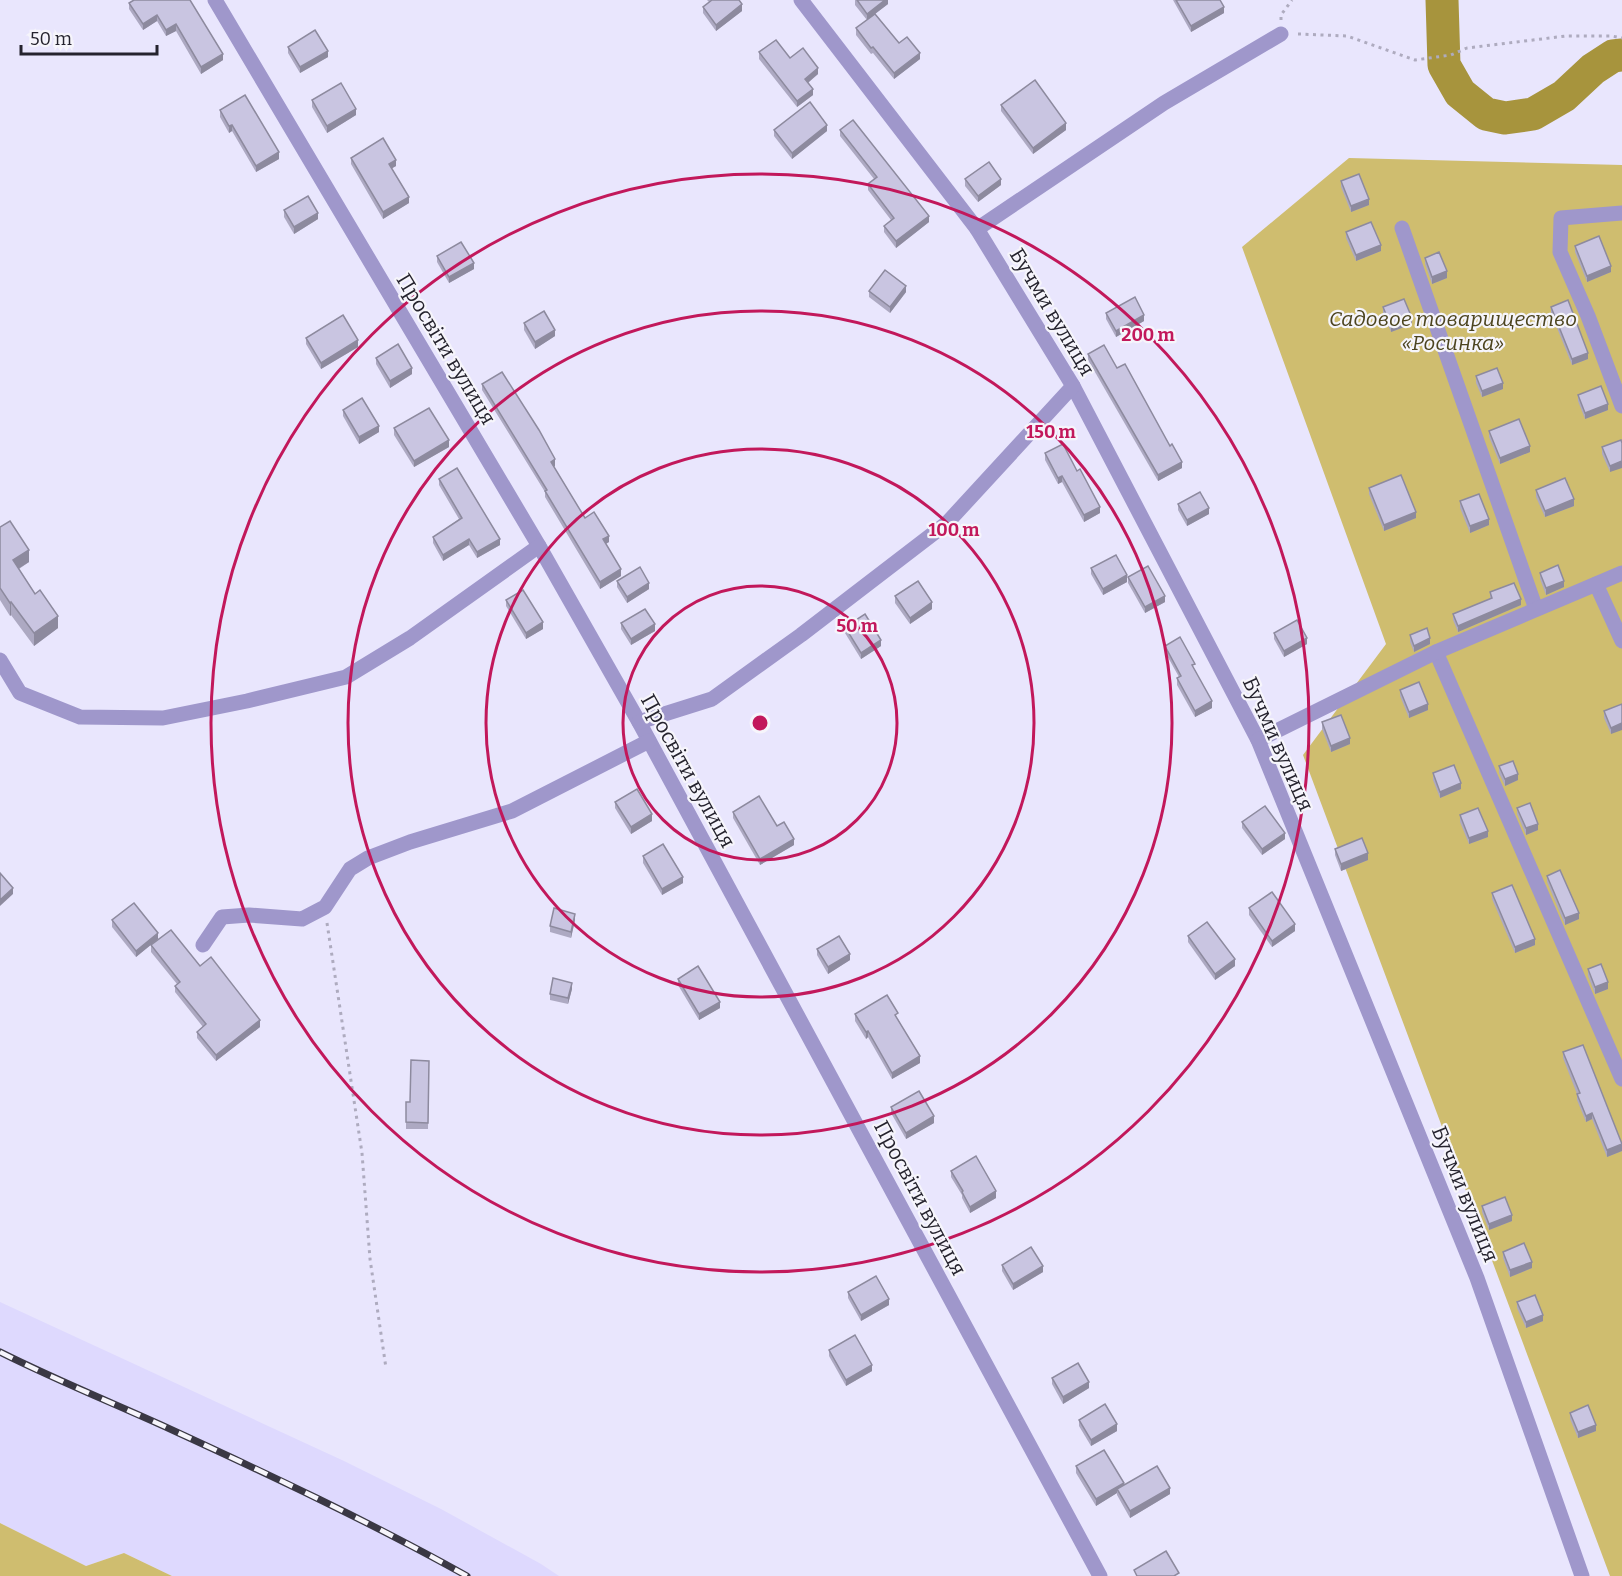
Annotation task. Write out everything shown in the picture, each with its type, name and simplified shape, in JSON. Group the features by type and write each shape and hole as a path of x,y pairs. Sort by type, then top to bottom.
{"street":[{"name":"Просвіти вулиця","path":"215,0 539,546 639,722 1100,1576"},
{"name":"Бучми вулиця","path":"801,0 977,229 1073,386 1258,740 1477,1278 1582,1576"},
{"path":"977,229 1164,103 1281,34"},
{"path":"1622,213 1562,218 1560,252 1588,316 1622,406"},
{"path":"1402,228 1536,609"},
{"path":"639,722 712,699 801,635 947,523 1073,386"},
{"path":"0,660 20,693 80,717 162,718 247,701 346,677 410,638 539,546"},
{"path":"1258,740 1436,652 1622,573"},
{"path":"1596,584 1622,642"},
{"path":"1436,652 1622,1079"},
{"path":"203,945 222,917 249,915 302,919 324,907 350,869 368,858 410,842 512,811 649,741"}],"path":[{"path":"1281,34 1347,36 1415,60 1451,55 1467,48 1566,36 1622,38"},
{"path":"324,907 362,1153 370,1259 386,1368"}],"shaded area":[{"path":"0,1302 344,1461 441,1509 559,1576 172,1576 124,1553 86,1566 0,1523"}],"green space":[{"name":"Садовое товарищество «Росинка»","path":"1349,158 1622,165 1622,1576 1610,1576 1303,755 1386,644 1242,247"},
{"path":"0,1523 86,1566 124,1553 172,1576 0,1576"}],"building":[{"path":"134,0 190,0 223,54 201,67 176,24 166,30 157,15 143,24 129,3"},
{"path":"712,0 739,0 742,4 716,25 703,7"},
{"path":"857,0 885,0 867,14"},
{"path":"1176,0 1220,0 1224,7 1191,26"},
{"path":"875,14 899,43 907,37 920,53 894,73 856,28"},
{"path":"315,30 328,51 300,67 288,47"},
{"path":"776,40 790,58 803,48 818,68 805,79 813,89 797,101 759,52"},
{"path":"1035,80 1066,123 1033,148 1001,105"},
{"path":"341,83 356,109 327,126 312,100"},
{"path":"245,95 279,152 256,166 232,125 229,126 220,110"},
{"path":"810,102 827,125 792,153 774,130"},
{"path":"853,120 929,216 896,241 884,226 894,218 868,184 877,177 840,130"},
{"path":"383,138 396,160 389,164 409,197 383,212 351,158"},
{"path":"989,162 1001,179 978,196 965,179"},
{"path":"1359,174 1369,199 1351,206 1341,181"},
{"path":"308,196 318,213 294,227 284,210"},
{"path":"1371,222 1381,245 1356,255 1346,232"},
{"path":"1599,236 1611,266 1587,276 1575,246"},
{"path":"461,242 474,263 449,277 437,256"},
{"path":"1439,252 1447,271 1432,277 1425,258"},
{"path":"885,270 906,286 890,307 869,291"},
{"path":"1135,297 1144,315 1116,331 1106,313"},
{"path":"1404,299 1412,318 1391,326 1383,307"},
{"path":"1568,300 1588,353 1572,359 1551,307"},
{"path":"544,311 555,330 535,342 524,323"},
{"path":"343,315 358,340 321,363 306,338"},
{"path":"398,344 412,368 390,381 376,358"},
{"path":"1104,345 1117,368 1125,364 1170,446 1172,444 1182,462 1158,475 1088,354"},
{"path":"1497,368 1503,383 1482,391 1476,376"},
{"path":"502,372 539,430 555,459 551,462 585,518 594,512 609,536 603,539 621,569 600,582 482,384"},
{"path":"1601,386 1608,404 1585,413 1578,395"},
{"path":"362,398 379,426 359,437 343,410"},
{"path":"429,408 449,440 414,461 394,428"},
{"path":"1519,419 1530,446 1500,458 1489,431"},
{"path":"1621,440 1622,461 1610,466 1602,447"},
{"path":"1063,444 1077,471 1080,469 1100,507 1084,515 1062,476 1058,478 1045,453"},
{"path":"457,468 500,539 477,552 469,539 443,555 433,537 462,518 439,479"},
{"path":"1401,475 1416,512 1384,525 1369,488"},
{"path":"1565,478 1574,499 1545,511 1536,490"},
{"path":"1200,492 1209,508 1187,520 1178,504"},
{"path":"1479,494 1489,519 1470,526 1460,501"},
{"path":"10,521 29,550 13,560 35,594 40,590 58,616 34,633 0,588 0,527"},
{"path":"1116,555 1127,575 1103,589 1091,568"},
{"path":"1558,565 1564,581 1546,588 1540,573"},
{"path":"1148,566 1165,596 1145,607 1128,577"},
{"path":"640,567 649,583 627,597 617,581"},
{"path":"918,581 932,602 910,618 895,596"},
{"path":"1514,583 1521,599 1458,626 1453,614 1492,598 1490,592"},
{"path":"523,590 543,622 526,633 506,600"},
{"path":"645,609 655,624 631,639 621,623"},
{"path":"865,614 881,640 861,653 845,627"},
{"path":"1297,620 1307,638 1284,651 1274,633"},
{"path":"1427,628 1430,638 1414,646 1410,635"},
{"path":"1180,637 1212,701 1195,711 1177,678 1181,676 1165,646"},
{"path":"1419,682 1428,704 1409,712 1400,690"},
{"path":"1622,704 1622,723 1611,728 1604,711"},
{"path":"1341,715 1350,738 1331,746 1322,722"},
{"path":"1513,761 1518,774 1505,779 1499,766"},
{"path":"1454,765 1461,783 1440,792 1433,773"},
{"path":"637,789 652,814 631,827 615,802"},
{"path":"759,796 777,826 784,822 794,839 760,859 733,812"},
{"path":"1530,803 1538,824 1526,828 1517,808"},
{"path":"1265,806 1285,833 1262,849 1242,822"},
{"path":"1478,808 1488,831 1469,838 1460,815"},
{"path":"1362,838 1368,853 1341,864 1335,849"},
{"path":"663,844 683,877 662,889 643,856"},
{"path":"1560,870 1579,913 1565,918 1547,876"},
{"path":"0,873 13,888 0,900"},
{"path":"1512,885 1535,939 1515,947 1492,893"},
{"path":"1272,892 1295,924 1272,941 1249,908"},
{"path":"134,903 158,933 136,951 112,920"},
{"path":"554,908 575,914 571,932 550,926"},
{"path":"1207,922 1235,959 1215,974 1188,936"},
{"path":"171,930 200,966 211,957 260,1020 216,1055 197,1032 206,1024 175,986 180,982 151,945"},
{"path":"839,936 850,954 828,967 817,949"},
{"path":"1601,964 1608,982 1595,987 1588,969"},
{"path":"698,966 720,1002 699,1014 678,979"},
{"path":"553,978 572,983 568,998 550,994"},
{"path":"887,995 898,1013 895,1015 920,1056 892,1073 868,1031 866,1032 855,1014"},
{"path":"1583,1045 1622,1144 1607,1150 1592,1113 1586,1116 1577,1094 1580,1093 1563,1052"},
{"path":"411,1060 429,1061 428,1123 406,1122 406,1102 410,1102"},
{"path":"919,1091 934,1116 906,1133 891,1107"},
{"path":"976,1156 996,1191 970,1207 951,1171"},
{"path":"1505,1197 1512,1215 1489,1224 1482,1206"},
{"path":"1524,1243 1532,1262 1510,1270 1503,1252"},
{"path":"1031,1247 1043,1266 1013,1284 1002,1265"},
{"path":"876,1276 889,1299 861,1315 848,1292"},
{"path":"1535,1295 1543,1315 1526,1322 1517,1302"},
{"path":"855,1335 872,1365 846,1380 829,1350"},
{"path":"1078,1363 1089,1382 1063,1397 1052,1378"},
{"path":"1105,1404 1117,1424 1091,1440 1079,1420"},
{"path":"1588,1405 1596,1425 1578,1432 1570,1413"},
{"path":"1104,1450 1124,1483 1096,1499 1076,1466"},
{"path":"1157,1466 1170,1488 1130,1511 1117,1489"},
{"path":"1166,1551 1179,1573 1174,1576 1137,1576 1134,1570"}],"waterway":[{"path":"1442,0 1444,65 1460,93 1486,114 1505,118 1533,114 1564,96 1593,69 1613,56 1622,55"}],"railway":[{"path":"0,1352 282,1481 467,1576"}]}
